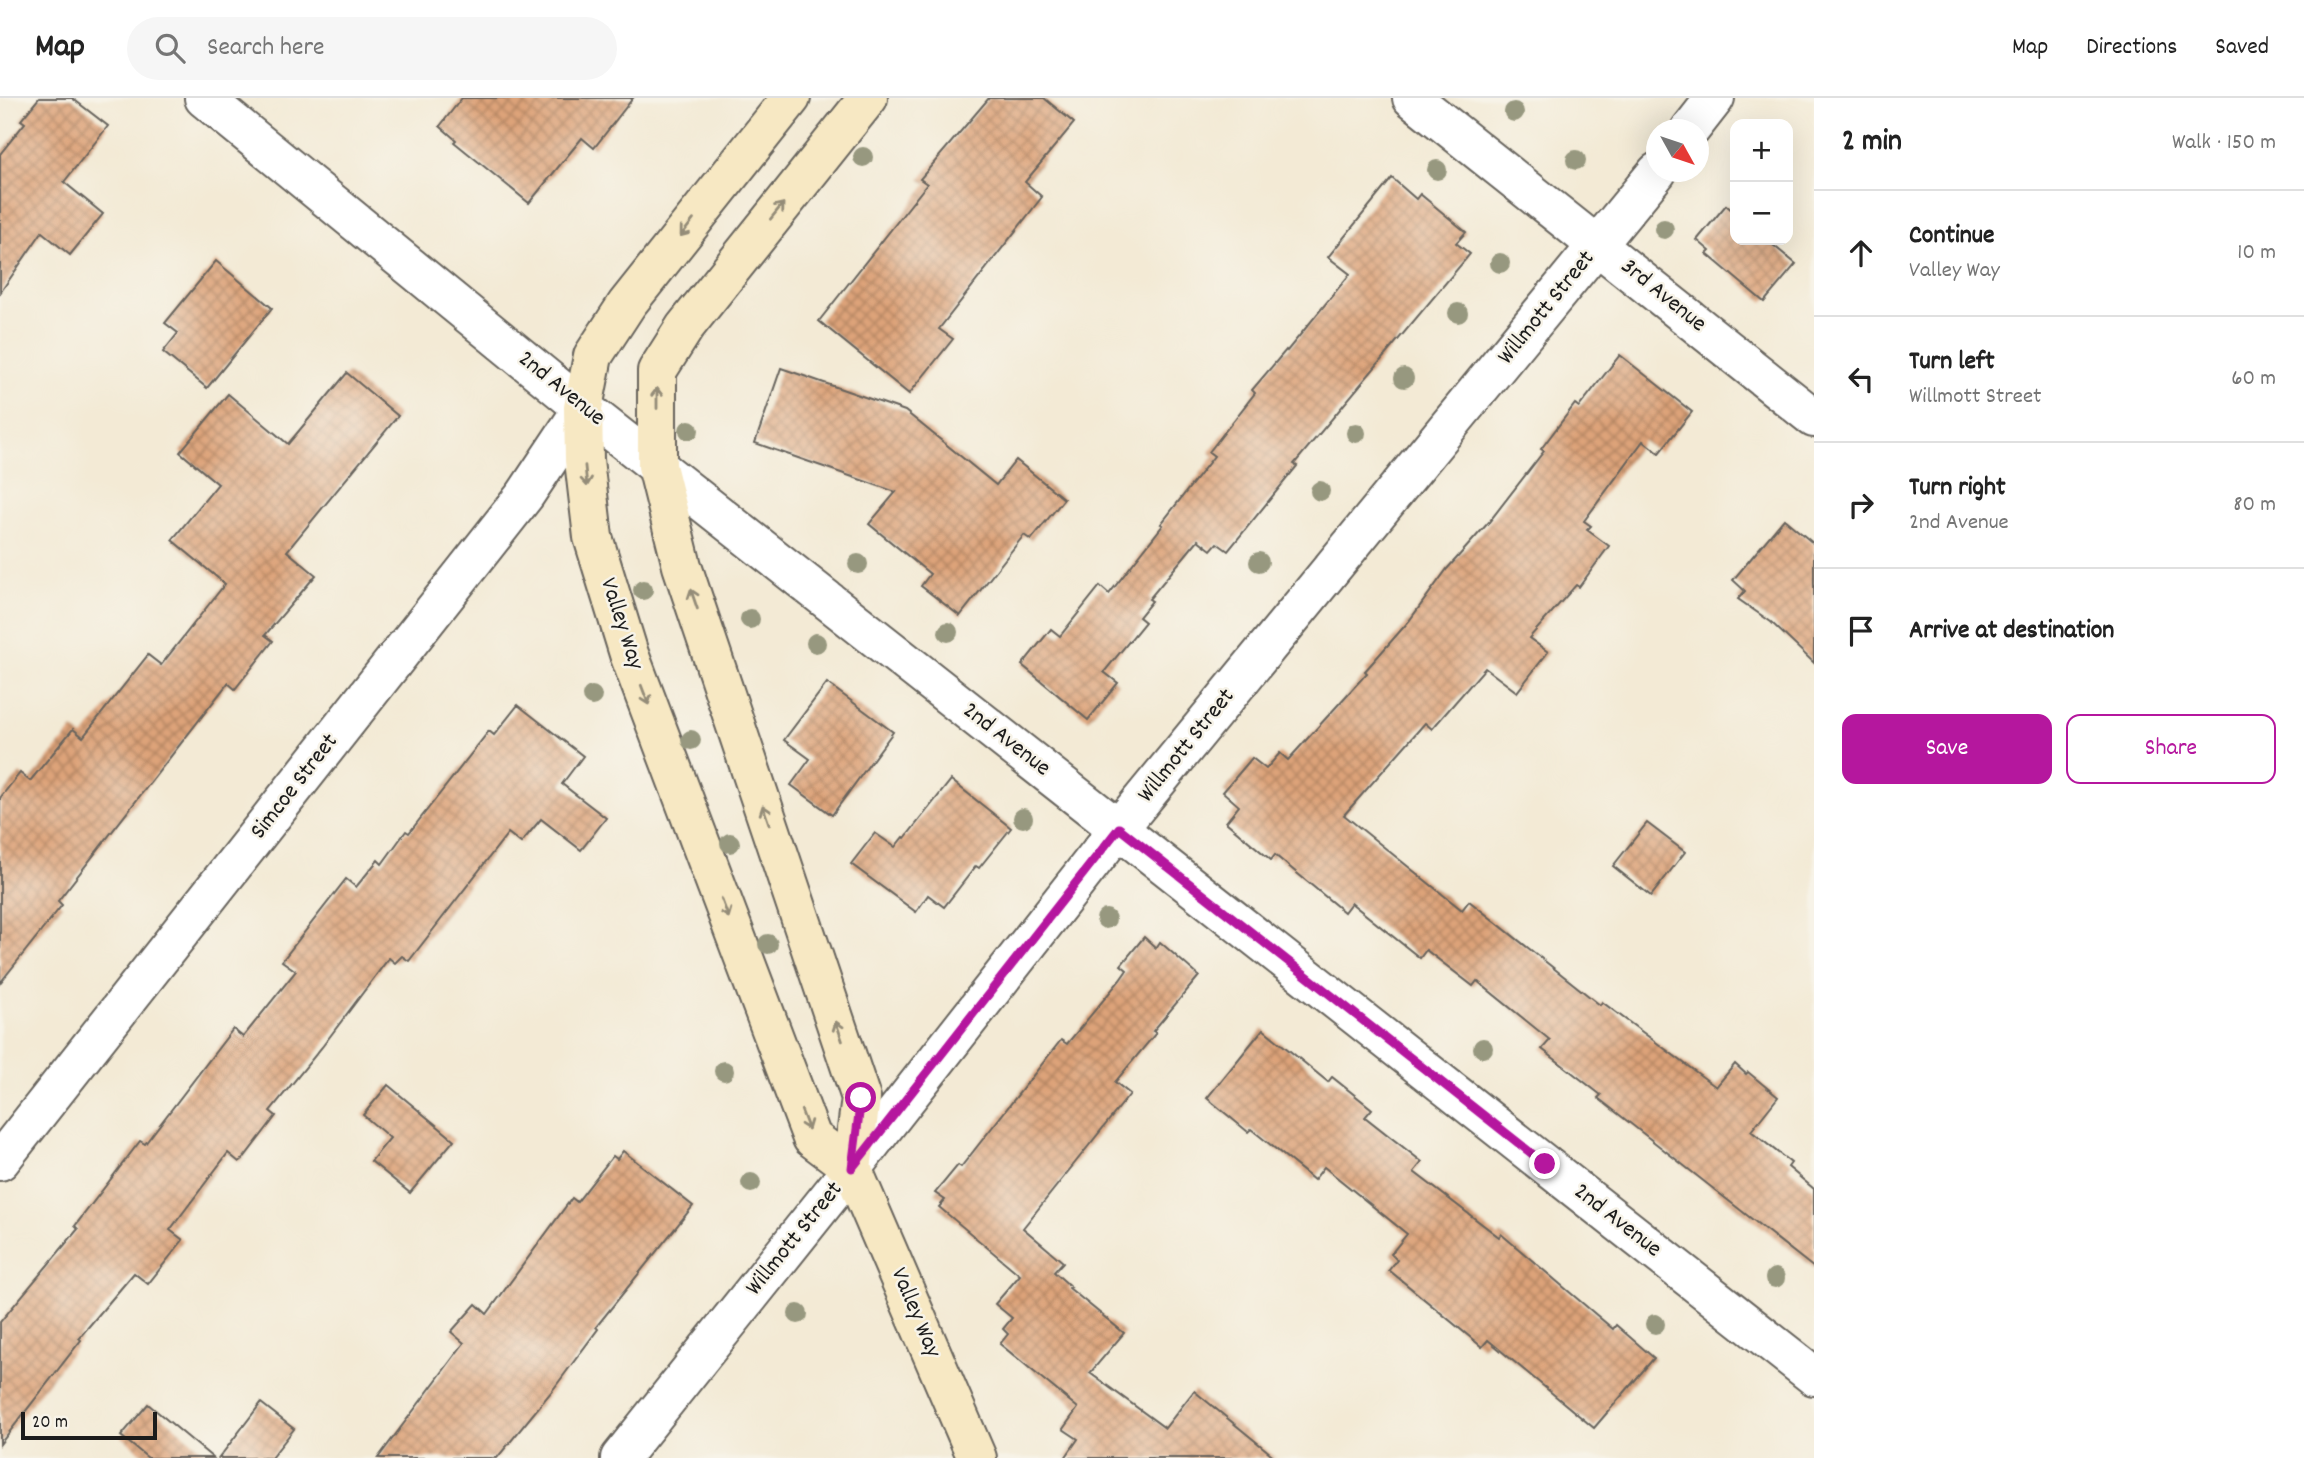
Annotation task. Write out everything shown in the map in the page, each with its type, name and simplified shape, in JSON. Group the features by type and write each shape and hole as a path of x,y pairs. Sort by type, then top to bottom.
{"street":[{"name":"2nd Avenue","path":"204,98 583,408 1814,1376"},
{"name":"Valley Way","path":"791,98 627,304 593,356 583,408 584,460 593,537 629,654 812,1138 852,1168 977,1458"},
{"path":"852,1168 861,1098 682,566 657,466 657,371 685,327 868,98"},
{"name":"3rd Avenue","path":"1412,98 1814,418"},
{"path":"1699,119 1715,98"},
{"name":"Willmott Street","path":"620,1458 1119,828 1649,182"},
{"name":"Simcoe Street","path":"0,1161 524,495 583,408"}],"building":[{"path":"39,98 72,98 108,126 64,182 103,214 70,255 42,232 0,293 0,154 25,123 21,120"},
{"path":"462,98 633,98 594,148 582,138 529,203 454,142 456,140 440,126"},
{"path":"989,98 1044,98 1074,123 1025,182 1042,197 939,329 953,339 909,394 819,321 927,184 920,179"},
{"path":"1392,178 1416,199 1420,194 1466,232 1456,243 1470,254 1294,464 1297,466 1228,551 1217,543 1211,550 1198,540 1149,599 1152,601 1139,617 1145,622 1104,672 1118,683 1088,720 1022,665 1051,629 1060,636 1100,586 1109,594 1163,525 1161,524 1214,456 1209,452 1255,393 1252,390 1350,274 1328,257"},
{"path":"1726,205 1730,209 1730,245 1773,245 1796,264 1764,302 1707,254 1710,251 1697,240"},
{"path":"216,261 272,308 207,388 163,352 178,333 165,323"},
{"path":"1620,355 1692,412 1659,453 1643,441 1584,521 1591,526 1587,530 1609,546 1579,587 1576,585 1529,638 1548,652 1517,692 1485,668 1432,729 1425,723 1344,815 1462,910 1469,901 1600,1005 1602,1002 1716,1087 1735,1064 1778,1097 1751,1131 1791,1163 1788,1167 1814,1189 1814,1268 1598,1098 1601,1095 1542,1049 1550,1040 1477,981 1473,986 1426,950 1420,958 1351,903 1344,912 1275,855 1271,860 1226,822 1239,806 1223,792 1252,758 1266,769 1280,753 1288,760 1367,673 1365,671 1409,621 1447,569 1489,522 1544,451 1541,449 1575,404 1579,407"},
{"path":"781,368 905,411 996,485 1016,460 1064,499 1031,540 1024,535 960,616 921,586 930,574 869,524 896,492 755,443"},
{"path":"347,373 398,416 287,551 316,575 265,635 273,641 235,689 228,683 58,901 62,905 0,983 0,798 20,773 30,781 73,729 83,737 148,655 161,665 225,584 172,540 218,484 180,452 228,394 288,444"},
{"path":"1784,519 1814,544 1814,663 1771,622 1738,599 1745,591 1733,580"},
{"path":"827,683 893,732 832,815 791,785 810,759 784,740"},
{"path":"518,705 583,756 562,784 606,818 581,850 541,819 521,843 508,833 409,961 402,956 395,963 389,958 270,1111 276,1116 243,1159 239,1162 228,1153 170,1230 183,1240 148,1284 134,1273 79,1338 81,1340 0,1444 0,1322 78,1229 75,1226 140,1141 145,1144 233,1029 243,1037 296,971 282,961 346,879 356,887 378,860 382,864 489,731 494,735"},
{"path":"951,780 1011,828 979,868 976,866 944,907 928,895 916,912 851,864 875,833 895,847"},
{"path":"1647,823 1685,852 1651,896 1613,866"},
{"path":"1144,937 1156,948 1160,942 1199,976 1115,1082 1130,1094 1023,1228 1063,1262 1054,1272 1071,1287 1069,1288 1124,1333 1090,1373 1165,1428 1194,1391 1276,1458 1065,1458 1078,1439 1063,1429 1078,1408 1000,1344 1008,1334 1003,1329 1012,1318 995,1304 1020,1275 939,1207 945,1200 935,1193 958,1165 961,1167 1061,1040 1067,1044 1120,980 1127,970 1121,965"},
{"path":"1263,1029 1328,1082 1332,1077 1372,1109 1365,1117 1422,1162 1414,1172 1499,1237 1501,1234 1613,1329 1616,1325 1654,1358 1594,1428 1488,1340 1482,1347 1389,1270 1397,1260 1391,1254 1407,1234 1324,1167 1314,1180 1251,1129 1248,1132 1207,1098"},
{"path":"388,1085 454,1140 410,1193 371,1161 390,1138 363,1115"},
{"path":"623,1151 693,1206 596,1327 598,1329 552,1391 497,1458 378,1458 464,1343 451,1332 476,1304 487,1314 572,1198 577,1202 613,1156 617,1159"},
{"path":"261,1403 294,1429 271,1458 219,1458"},
{"path":"148,1404 213,1458 148,1458 121,1436"}],"route":[{"path":"861,1098 852,1168 1119,828 1545,1164"}]}
